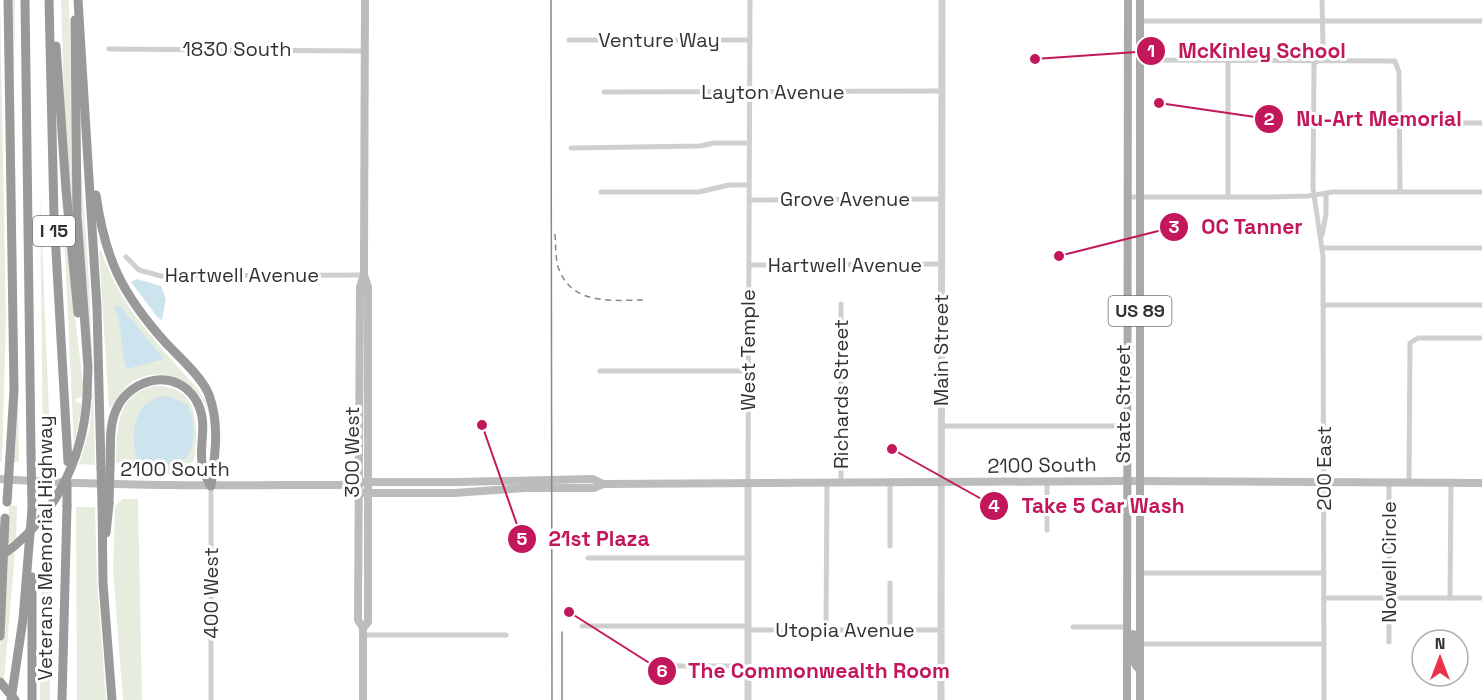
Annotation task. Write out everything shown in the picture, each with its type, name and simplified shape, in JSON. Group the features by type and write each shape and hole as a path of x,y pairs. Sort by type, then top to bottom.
{"highway":[{"path":"0,552 7,502 14,390 8,0"},
{"name":"Veterans Memorial Highway","path":"25,0 32,509 32,700"},
{"path":"51,0 71,251 87,392"},
{"name":"Veterans Memorial Highway","path":"51,0 54,216 68,462 62,700"},
{"path":"0,557 25,537 59,495 79,447 84,428 88,367 77,216 76,0"},
{"path":"76,0 98,308 106,468 102,562 112,700"},
{"path":"87,132 99,215 107,252 120,279 146,321 208,392 216,421 216,451 211,486"},
{"path":"106,468 112,424 118,405 127,393 138,385 153,380 167,380 187,390 198,404 203,425 202,467 211,486"},
{"path":"13,700 23,619 32,509"},
{"path":"0,636 5,518"},
{"path":"0,682 13,700"}],"main road":[{"name":"300 West","path":"363,700 363,632 358,620 358,482 360,287 364,275 365,0"},
{"name":"State Street","path":"1127,700 1128,0"},
{"name":"State Street","path":"1140,0 1140,700"},
{"name":"300 West","path":"363,632 368,622 369,493 368,287 364,275"},
{"name":"2100 South","path":"0,479 81,484 211,486 576,479 593,479 603,484"},
{"name":"2100 South","path":"358,493 465,493 525,488 594,488 603,484 1127,481 1482,483"},
{"path":"349,485 358,493"},
{"path":"1127,627 1133,632 1135,666 1140,669"}],"street":[{"name":"West Temple","path":"748,700 750,0"},
{"name":"Main Street","path":"941,700 942,0"},
{"name":"200 East","path":"1322,0 1322,57 1314,64 1314,195 1323,248 1324,700"},
{"path":"1140,21 1482,21"},
{"name":"Venture Way","path":"569,40 749,40"},
{"name":"1830 South","path":"109,49 365,51"},
{"path":"1140,60 1391,60 1397,63 1400,192"},
{"path":"1228,60 1228,197"},
{"name":"Layton Avenue","path":"604,92 942,91"},
{"path":"1400,123 1482,123"},
{"path":"571,148 749,143"},
{"path":"601,192 699,192 729,185 749,185"},
{"path":"1128,197 1482,192"},
{"name":"200 East","path":"1322,237 1326,214 1326,193"},
{"name":"Grove Avenue","path":"749,200 942,199"},
{"path":"1323,248 1482,248"},
{"name":"Hartwell Avenue","path":"126,257 139,270 161,276 364,275"},
{"name":"Hartwell Avenue","path":"749,265 942,264"},
{"name":"Richards Street","path":"841,304 841,483"},
{"path":"1323,306 1482,305"},
{"path":"1409,483 1409,346 1411,341 1418,338 1482,338"},
{"path":"600,371 749,371"},
{"path":"941,426 1128,426"},
{"path":"1047,482 1047,530"},
{"name":"Richards Street","path":"826,630 827,483"},
{"path":"890,483 890,546"},
{"name":"Nowell Circle","path":"1389,483 1389,642"},
{"path":"1450,598 1451,483"},
{"name":"400 West","path":"211,486 211,700"},
{"path":"588,558 748,558"},
{"path":"1140,573 1324,573"},
{"path":"890,583 890,630"},
{"path":"1324,598 1482,598"},
{"name":"Utopia Avenue","path":"582,626 941,630"},
{"path":"1073,627 1127,627"},
{"path":"363,632 506,635"},
{"path":"1140,644 1324,644"},
{"path":"654,666 748,666"}],"shaded area":[{"path":"10,0 15,0 19,462 12,462"},
{"path":"61,0 69,0 75,227 72,229 65,131"},
{"path":"0,1 6,318 2,462 0,462"},
{"path":"60,147 71,284 83,384 83,396 76,399 76,402 82,404 74,446"},
{"path":"80,154 89,281 93,372 83,250"},
{"path":"40,192 51,463 43,463"},
{"path":"99,251 119,290 141,324 196,387 205,400 209,412 193,388 167,375 148,376 129,384 109,409"},
{"path":"155,386 177,390 184,395 193,410 196,429 194,456 192,464 181,472 163,474 127,471 116,462 117,437 121,415 126,405 142,390"},
{"path":"93,388 95,465 79,464 90,427"},
{"path":"123,499 138,499 142,700 123,700 113,569 115,506"},
{"path":"9,505 17,506 16,538 7,545"},
{"path":"76,507 95,507 97,580 106,700 77,700"},
{"path":"52,513 50,700 40,700 42,525"},
{"path":"15,552 4,681 0,677 0,648 6,559"}],"water":[{"path":"137,279 161,286 166,299 162,320 158,318 131,282"},
{"path":"114,306 120,306 164,359 127,369 119,320"},
{"path":"164,396 188,405 192,417 193,439 190,452 184,460 178,463 154,464 137,459 134,429 140,412 146,405"}],"tram line":[{"path":"551,0 552,700"},
{"path":"562,632 562,700"}],"railway":[{"path":"555,234 558,268 575,291 597,299 645,300"}],"place":[{"name":"McKinley School","path":"1035,59"},
{"name":"Nu-Art Memorial","path":"1159,103"},
{"name":"OC Tanner","path":"1059,256"},
{"name":"21st Plaza","path":"482,425"},
{"name":"Take 5 Car Wash","path":"892,449"},
{"name":"The Commonwealth Room","path":"569,612"}]}
